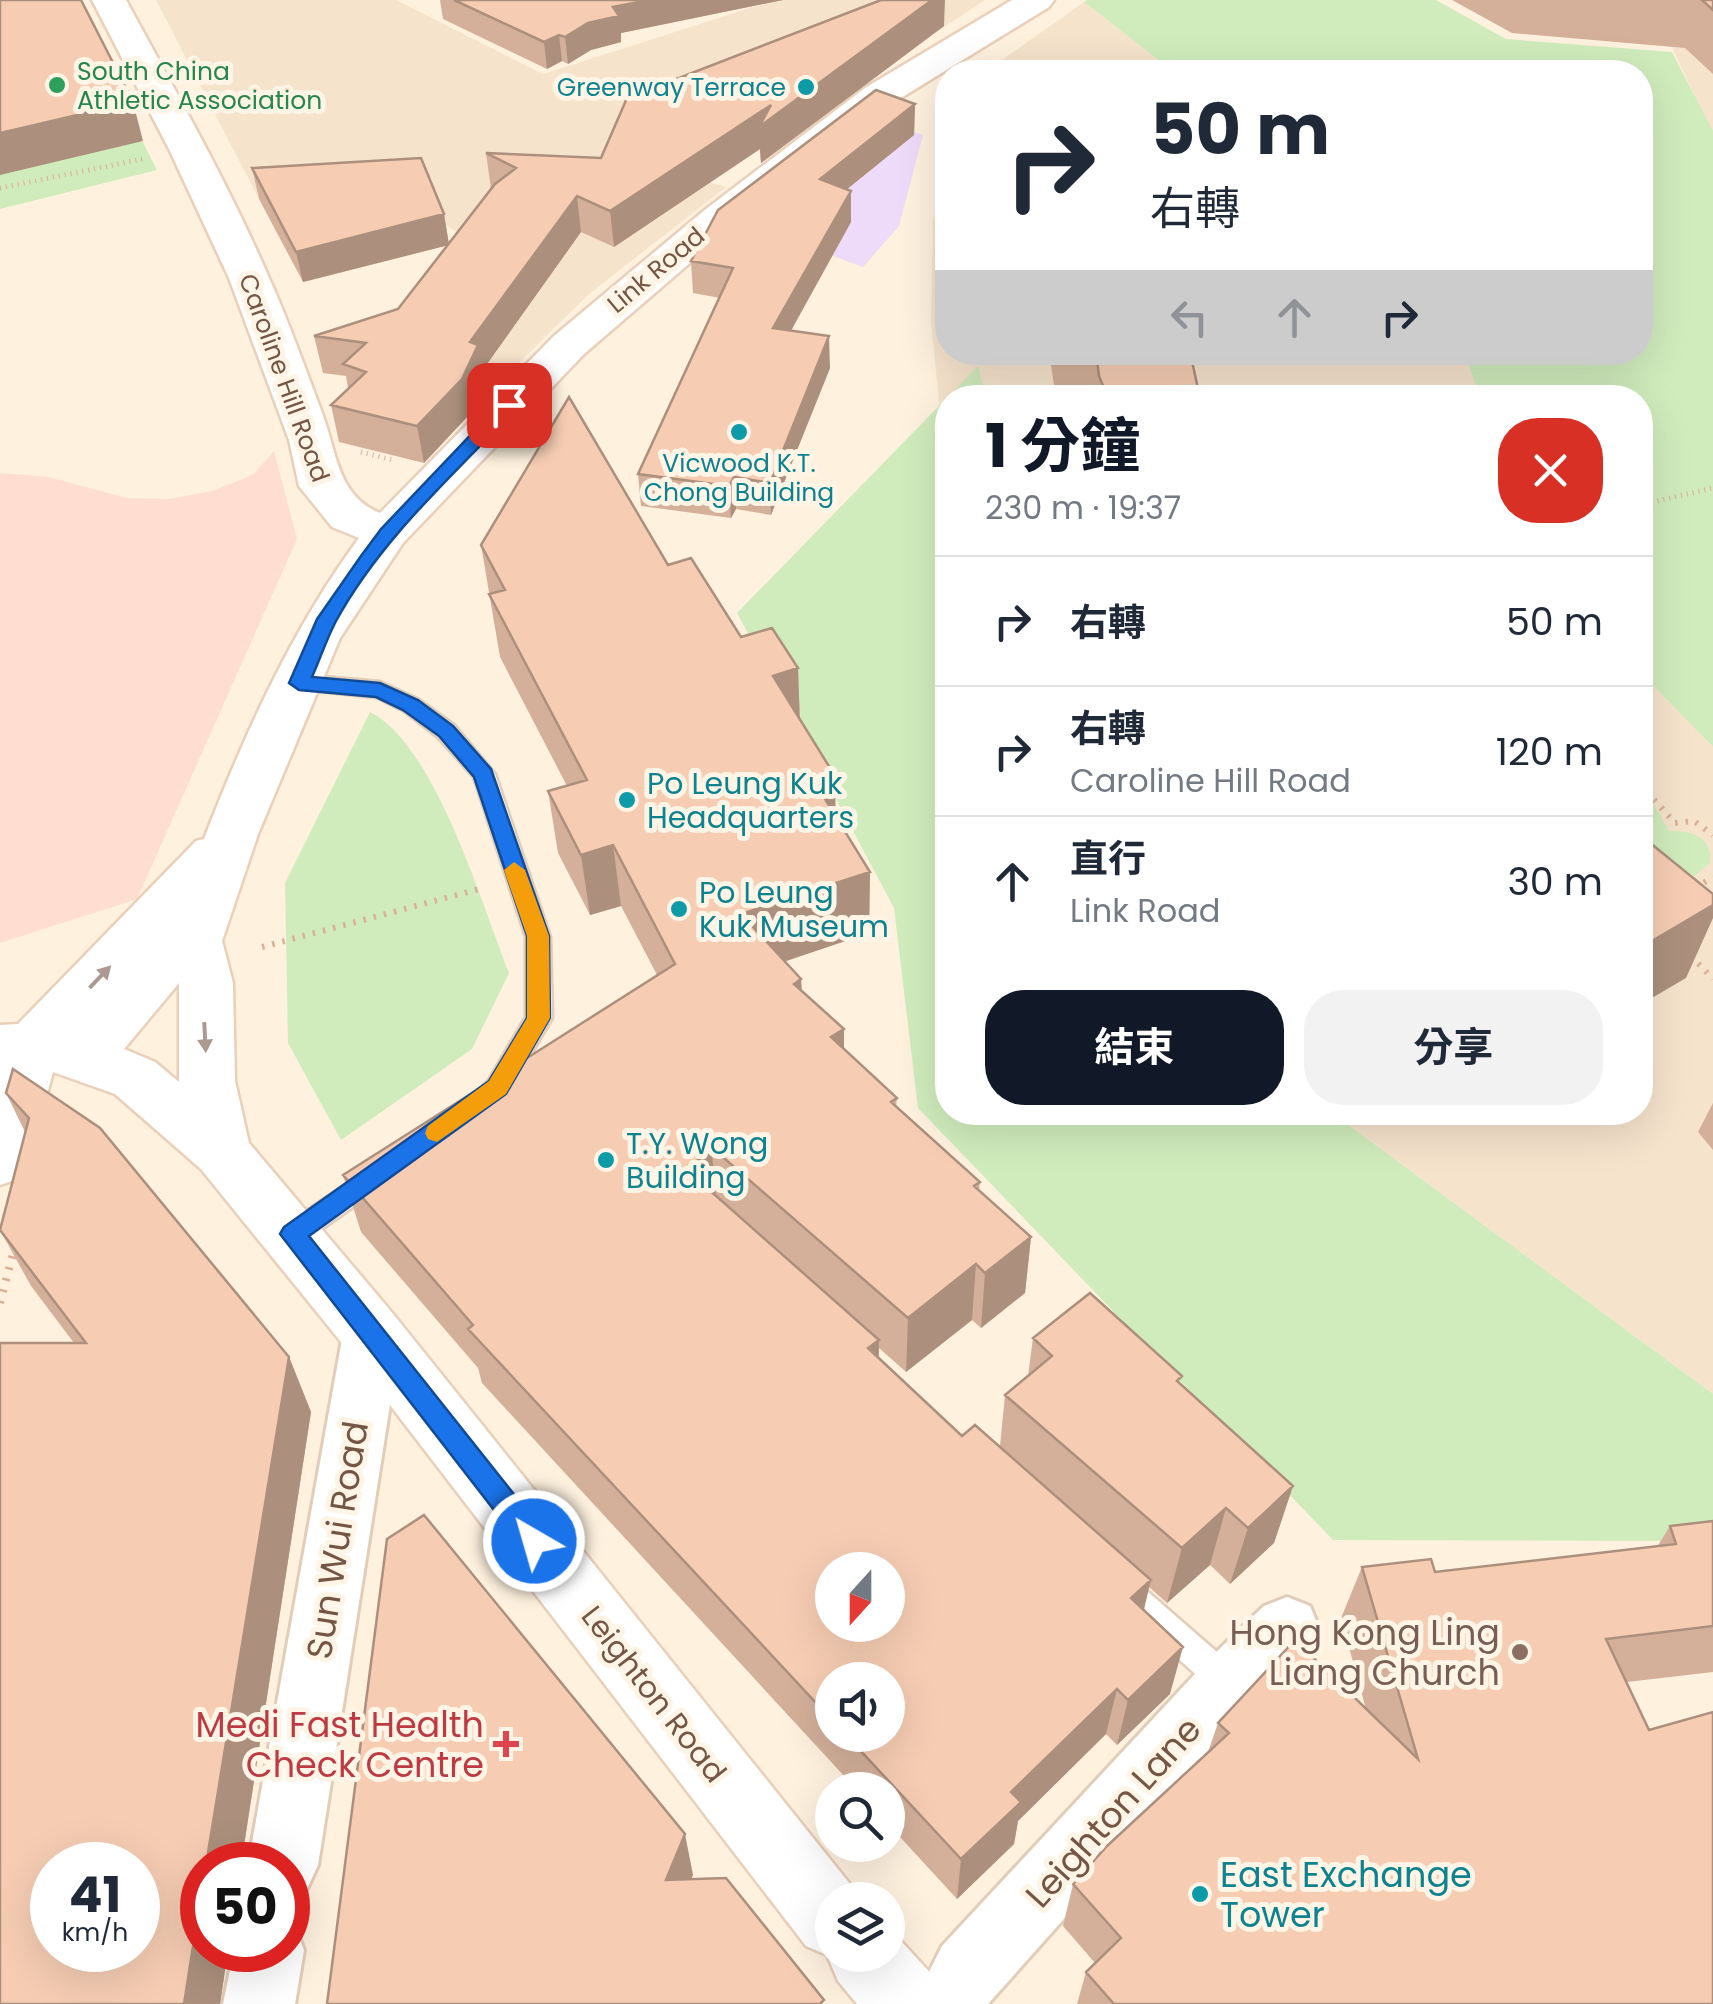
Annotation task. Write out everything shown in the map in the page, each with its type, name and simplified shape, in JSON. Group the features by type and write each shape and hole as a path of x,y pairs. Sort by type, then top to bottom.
{"street":[{"name":"Caroline Hill Road","path":"109,0 189,151 249,278 310,440 321,486 348,517 388,534"},
{"name":"Link Road","path":"388,534 558,355 720,216 878,96 1020,5"},
{"path":"222,1152 207,1081 206,982 195,941 232,834 316,638 338,600 388,534"},
{"path":"0,1161 39,1050 232,834"},
{"path":"39,1050 195,941"},
{"name":"Leighton Road","path":"39,1050 134,1078 222,1152 293,1234 815,1898"},
{"name":"Sun Wui Road","path":"287,1842 372,1334"},
{"name":"Leighton Lane","path":"949,2004 967,1971 1230,1684 1287,1628"},
{"path":"260,2004 265,1972"},
{"path":"879,1972 907,2004"}],"lane":[{"path":"299,683 380,690 410,705 446,731 484,774 538,936 539,1018 498,1088 471,1108"},
{"path":"293,1234 401,1159"},
{"path":"1097,1566 1230,1684"}],"path":[{"path":"0,188 159,155"},
{"path":"1653,502 1713,488"},
{"path":"1653,798 1675,823 1694,821 1713,834"},
{"path":"1687,893 1713,877"},
{"path":"262,947 518,880"},
{"path":"1685,951 1713,979"}],"shaded area":[{"path":"156,0 396,0 543,74 775,0 985,0 923,41 603,153 726,187 589,294 496,385 399,354 470,239 439,221 259,199"},
{"path":"1713,0 1713,135 1671,45"},
{"path":"1084,2 1159,60 1002,60"},
{"path":"876,118 923,135 899,226 863,267 742,223"},
{"path":"935,214 935,361 931,321"},
{"path":"935,365 1468,365 1476,385 937,385"},
{"path":"274,451 297,539 137,899 0,943 0,473 48,477 127,498 169,499 212,491 253,475"},
{"path":"1653,685 1713,747 1713,1394 1348,1125 1653,1125"}],"green space":[{"name":"South China Athletic Association","path":"0,0 70,0 157,170 0,209"},
{"path":"1436,0 1506,39 1672,52 1713,131 1713,747 1653,685 1653,385 1476,385 1468,365 1653,365 1653,60 1159,60 1084,2"},
{"path":"978,366 983,385 959,385"},
{"path":"935,410 935,1125 1348,1125 1713,1394 1713,1541 1333,1540 918,1108 894,908 737,613"},
{"path":"370,712 394,730 435,791 454,829 509,973 472,1049 341,1140 288,1043 285,883"},
{"path":"1653,803 1669,831 1699,837 1710,854 1710,863 1672,894 1653,893"}],"building":[{"path":"0,0 81,0 133,102 0,133"},
{"path":"454,0 650,0 613,7 619,16 588,23 565,37 559,35 544,42"},
{"path":"881,0 932,0 759,127 771,105 610,211 577,196 470,342 478,345 462,379 417,426 331,405 366,372 343,364 366,343 314,336 398,309 495,184 516,168 486,153 601,158 627,98"},
{"path":"876,90 915,104 820,179 851,191 773,328 829,336 770,483 734,477 729,486 638,474 733,268 691,261 718,210"},
{"path":"421,158 444,214 296,252 252,168"},
{"path":"1098,365 1193,365 1197,385 1103,385"},
{"path":"569,397 668,565 691,558 741,637 772,628 798,668 773,676 835,776 815,783 870,872 741,914 801,979 794,984 844,1029 831,1037 897,1098 891,1102 980,1182 974,1186 1031,1237 985,1273 976,1264 908,1318 724,1158 712,1154 699,1157 693,1171 698,1180 879,1340 868,1348 962,1436 975,1425 1151,1580 1131,1598 1183,1647 1128,1700 1117,1689 1011,1792 1021,1802 961,1859 905,1799 905,1772 880,1772 862,1752 905,1752 905,1662 815,1662 815,1702 468,1329 473,1325 343,1175 675,964 613,845 581,855 548,791 587,780 489,594 505,590 481,545"},
{"path":"1653,845 1713,894 1713,905 1653,940"},
{"path":"13,1069 100,1128 289,1357 210,1842 180,1842 180,1972 189,1972 184,2004 0,2004 0,1343 86,1343 0,1230 29,1118 6,1093"},
{"path":"1090,1293 1182,1376 1177,1381 1293,1486 1248,1528 1226,1508 1182,1548 1005,1395 1052,1356 1033,1338"},
{"path":"424,1515 685,1834 666,1880 726,1878 824,2000 820,2004 327,2004 387,1539"},
{"path":"1713,1521 1713,1626 1606,1639 1649,1730 1713,1712 1713,2004 1114,2004 1086,1972 1121,1938 1073,1884 1107,1846 1229,1733 1218,1723 1295,1640 1418,1759 1362,1567 1431,1559 1435,1572 1676,1544 1670,1526"}],"slow traffic":[{"path":"437,1133 498,1088 539,1018 538,936 514,870"}],"place":[{"name":"South China Athletic Association","path":"57,85"},
{"name":"Greenway Terrace","path":"806,87"},
{"name":"Vicwood K.T. Chong Building","path":"739,432"},
{"name":"Po Leung Kuk Headquarters","path":"627,800"},
{"name":"Po Leung Kuk Museum","path":"679,909"},
{"name":"T.Y. Wong Building","path":"606,1160"},
{"name":"Hong Kong Ling Liang Church","path":"1520,1652"},
{"name":"Medi Fast Health Check Centre","path":"506,1744"},
{"name":"East Exchange Tower","path":"1200,1894"}],"route":[{"path":"509,405 368,560 316,638 299,683 380,690 410,705 446,731 484,774 538,936 539,1018 498,1088 293,1234 534,1541"}]}
